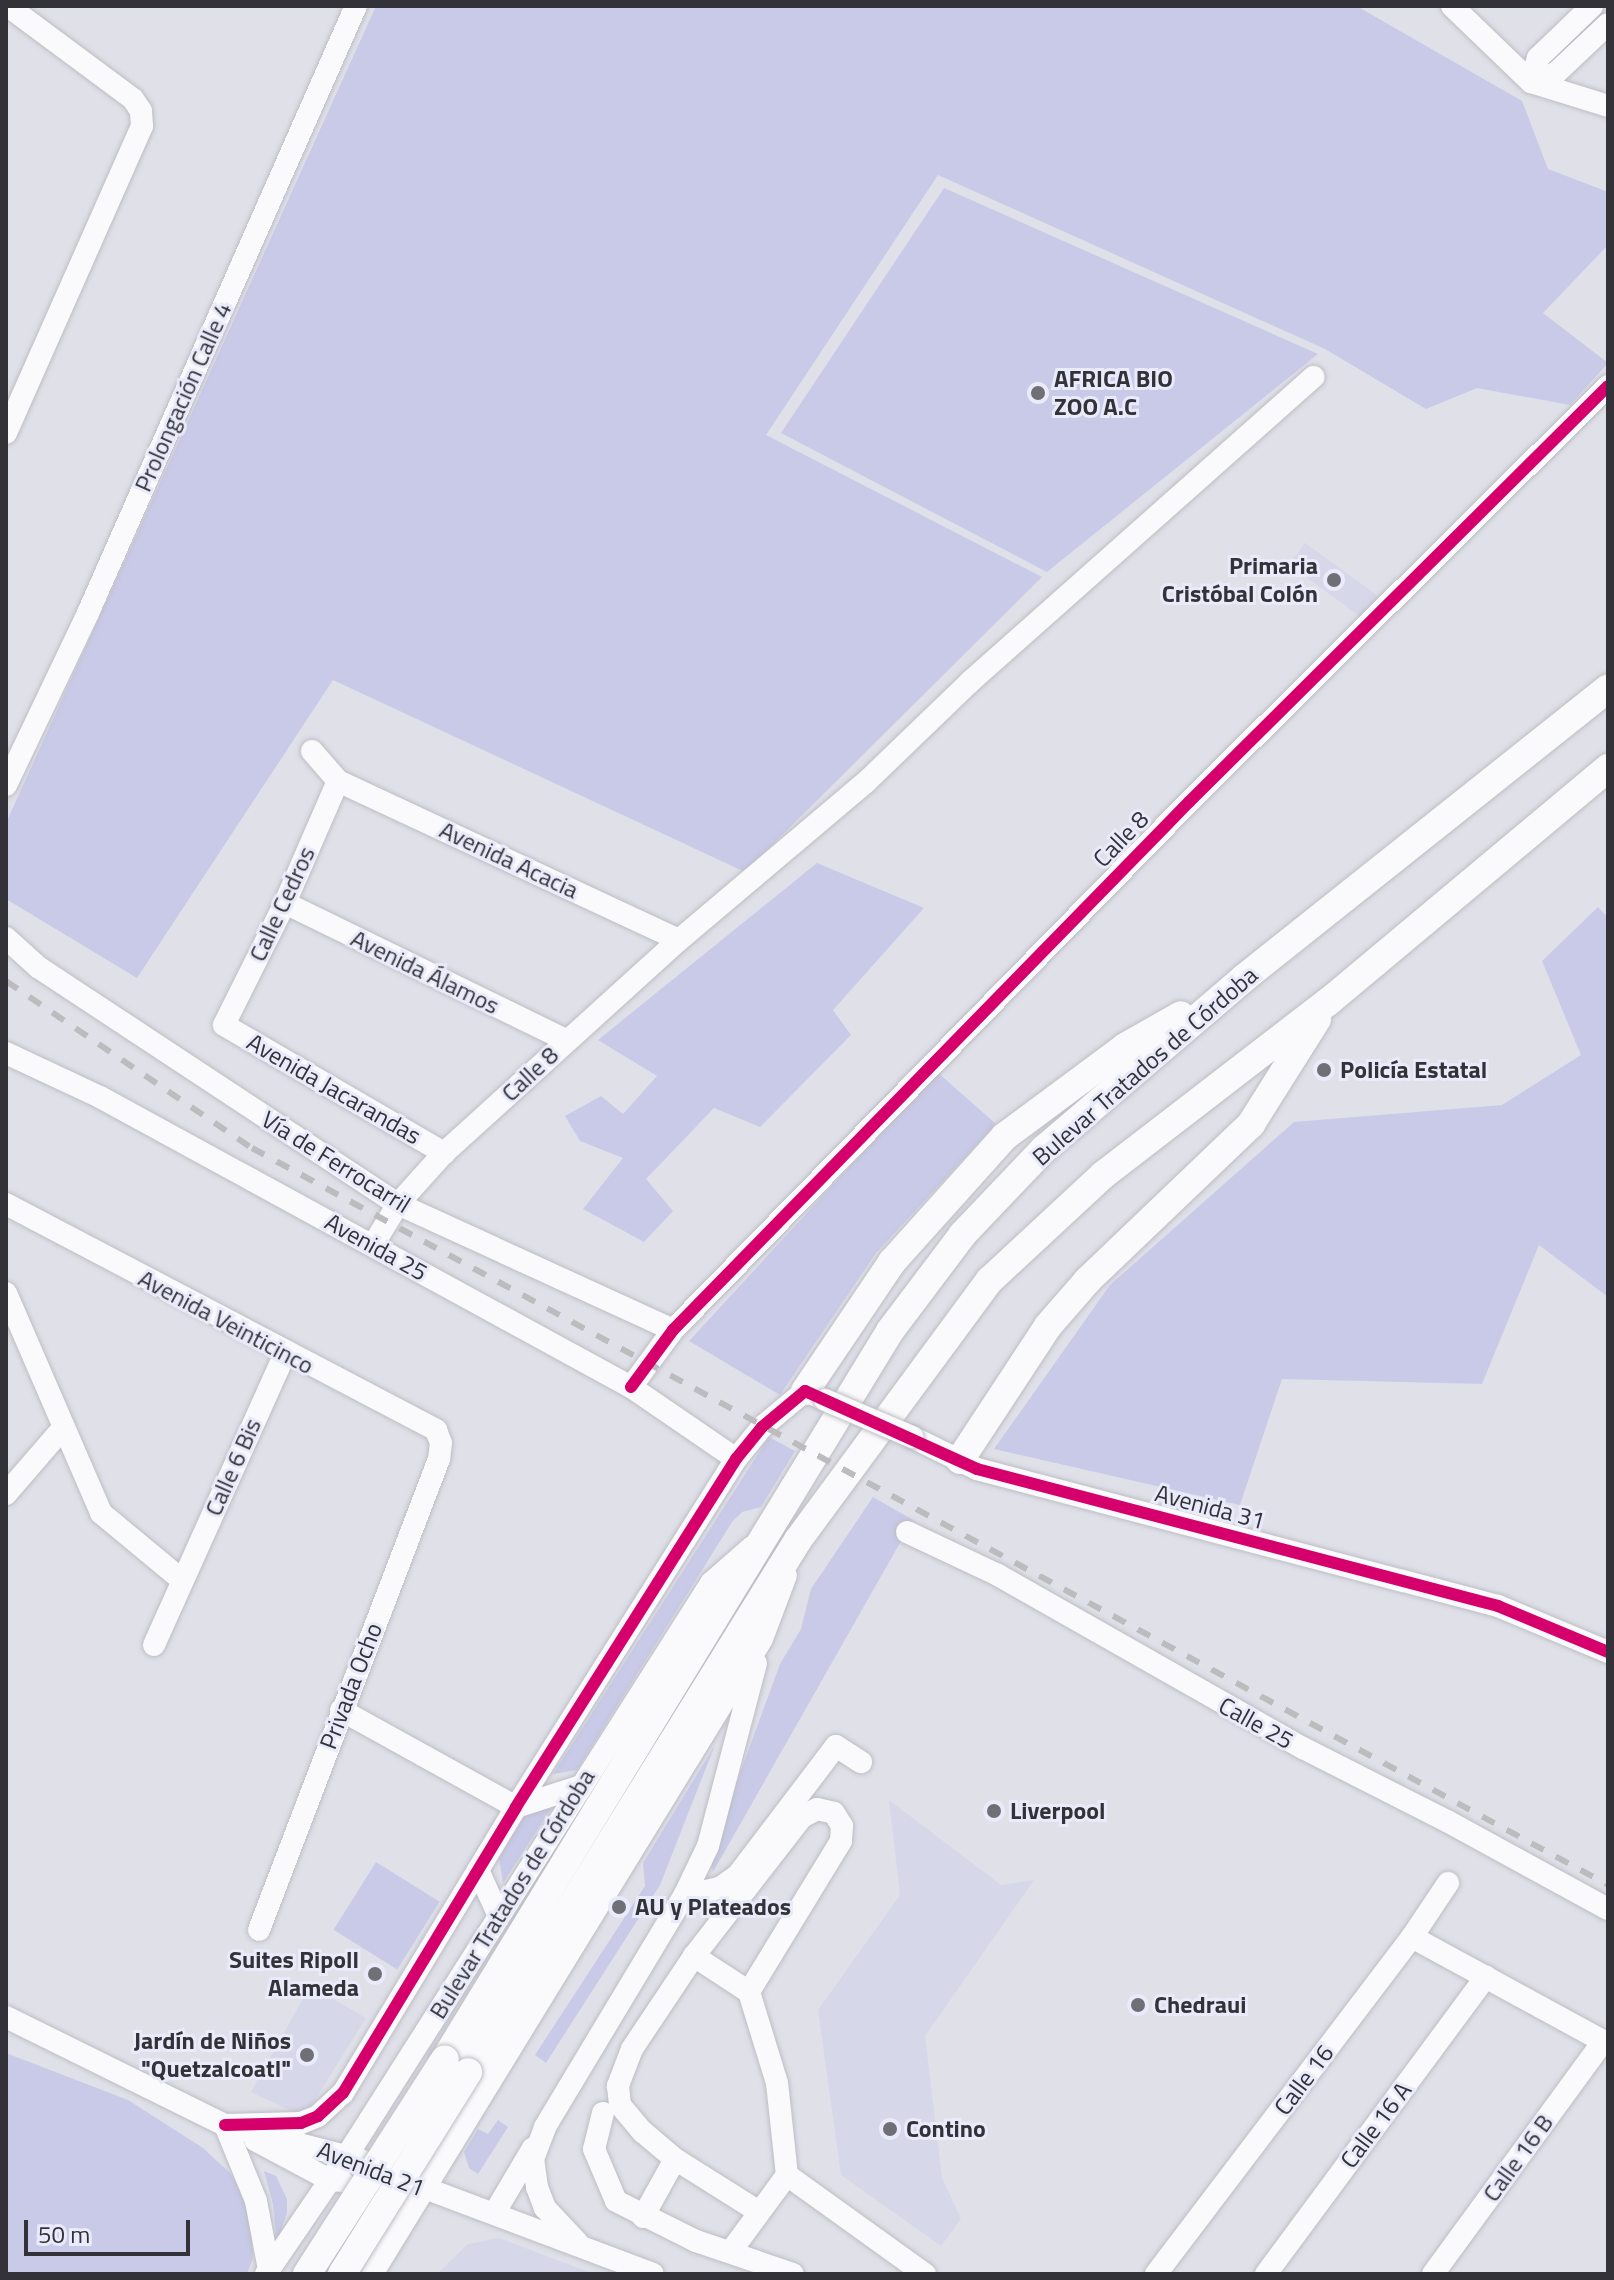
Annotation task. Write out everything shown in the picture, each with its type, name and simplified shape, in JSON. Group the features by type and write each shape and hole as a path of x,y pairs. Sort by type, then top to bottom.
{"main road":[{"name":"Bulevar Tratados de Córdoba","path":"342,2274 457,2066 786,1534 890,1331 963,1234 1044,1149 1244,978 1608,688"},
{"name":"Bulevar Tratados de Córdoba","path":"786,1534 990,1280 1103,1175 1328,1002 1608,768"},
{"path":"815,1396 892,1262 1004,1137 1125,1047 1244,978"},
{"path":"960,1460 1048,1326 1088,1280 1251,1124 1328,1002"},
{"name":"Bulevar Tratados de Córdoba","path":"307,2274 457,2066"}],"street":[{"path":"8,6 133,99 141,111 142,126 8,426"},
{"name":"Prolongación Calle 4","path":"6,785 88,613 356,6"},
{"path":"1452,6 1531,82 1608,106"},
{"path":"1531,82 1538,58 1592,6"},
{"path":"1531,82 1556,73 1608,24"},
{"name":"Calle 8","path":"373,1245 398,1204 444,1153 566,1040 866,782 971,681 1314,377"},
{"name":"Calle 8","path":"673,1330 1189,802 1608,386"},
{"path":"312,751 338,781"},
{"name":"Avenida Acacia","path":"338,781 679,940"},
{"name":"Calle Cedros","path":"224,1025 285,903 338,781"},
{"name":"Avenida Álamos","path":"285,903 566,1040"},
{"name":"Vía de Ferrocarril","path":"6,938 38,967 398,1204 673,1330"},
{"name":"Avenida Jacarandas","path":"224,1025 444,1153"},
{"name":"Avenida 25","path":"6,1053 100,1097 631,1387 736,1459"},
{"name":"Avenida Veinticinco","path":"6,1204 436,1430 441,1443"},
{"path":"6,1293 101,1513 182,1580"},
{"path":"631,1387 673,1330"},
{"name":"Calle 6 Bis","path":"154,1645 285,1353"},
{"path":"225,2125 301,2123 318,2116 343,2093 516,1807 736,1459 762,1427 815,1396"},
{"name":"Avenida 31","path":"815,1396 912,1437 977,1469 1498,1606 1608,1652"},
{"path":"6,1494 63,1428"},
{"name":"Privada Ocho","path":"259,1930 439,1459 441,1443"},
{"name":"Calle 25","path":"907,1532 998,1575 1290,1741 1608,1909"},
{"name":"Bulevar Tratados de Córdoba","path":"372,2274 762,1639 786,1534"},
{"name":"Bulevar Tratados de Córdoba","path":"268,2272 348,2154 711,1583 786,1534"},
{"path":"495,2212 684,1896 708,1846 762,1639"},
{"path":"341,1710 516,1807 581,1786"},
{"path":"684,1896 720,1888 738,1875 836,1746 861,1762"},
{"path":"749,1992 841,1841 842,1826 834,1813 817,1809 802,1817 694,1956 632,2049 618,2086 620,2105 643,2132 675,2159 759,2212"},
{"path":"478,1870 498,1914"},
{"name":"Calle 16","path":"1156,2274 1412,1937 1448,1883"},
{"path":"1412,1937 1606,2043"},
{"path":"694,1956 749,1992 777,2083 787,2175 731,2251"},
{"name":"Calle 16 A","path":"1266,2274 1486,1977"},
{"name":"Avenida 21","path":"6,2017 225,2125 348,2154 426,2190 495,2212 653,2274"},
{"name":"Calle 16 B","path":"1433,2274 1606,2043"},
{"path":"603,2113 594,2149 616,2201 696,2241 793,2274"},
{"path":"225,2125 330,2180 426,2190"},
{"path":"225,2125 256,2201 268,2272"},
{"path":"545,2127 533,2159 537,2187 545,2208 580,2246"},
{"path":"643,2217 675,2159"},
{"path":"787,2175 925,2274"}],"shaded area":[{"path":"376,6 1360,8 1522,101 1548,169 1608,192 1608,245 1543,313 1608,363 1570,405 1477,388 1426,409 1325,349 938,175 766,435 1042,577 745,872 333,680 137,978 6,899 6,823"},
{"name":"AFRICA BIO ZOO A.C","path":"944,188 1318,354 1047,572 781,433"},
{"name":"Primaria Cristóbal Colón","path":"1305,543 1379,597 1364,619 1289,565"},
{"path":"817,863 924,908 833,1010 851,1035 760,1127 714,1108 646,1179 673,1211 644,1242 583,1209 623,1158 580,1141 565,1116 601,1096 623,1114 657,1076 598,1040"},
{"path":"1598,907 1608,918 1608,1297 1539,1245 1482,1384 1282,1379 1240,1505 994,1449 1110,1285 1294,1122 1502,1105 1581,1055 1542,961"},
{"path":"937,1072 996,1124 876,1253 780,1395 689,1341"},
{"path":"769,1437 795,1451 761,1507 742,1512 732,1522 577,1770 553,1774"},
{"path":"873,1497 913,1520 713,1872 710,1855 780,1664 801,1629 811,1589"},
{"path":"715,1745 660,1885 546,2063 535,2055 645,1886 643,1863"},
{"path":"889,1800 1001,1885 1034,1880 925,2036 942,2178 961,2219 941,2246 841,2175 818,2010 900,1895"},
{"path":"554,1804 503,1883 499,1858 526,1812"},
{"path":"376,1862 440,1902 397,1970 334,1930"},
{"name":"Jardín de Niños \"Quetzalcoatl\"","path":"310,1986 366,2018 310,2108 294,2112 251,2092"},
{"path":"6,2053 128,2100 203,2148 230,2173 246,2200 252,2225 253,2258 247,2274 6,2274"},
{"path":"498,2120 508,2127 478,2174 469,2168 464,2152 478,2129 488,2134"},
{"path":"264,2171 276,2176 287,2199 287,2213 279,2236 276,2236 273,2204"},
{"path":"499,2238 594,2274 437,2274 468,2244"}],"railway":[{"path":"6,981 252,1148 1608,1885"}],"cycle path":[{"path":"631,1387 673,1330 1189,802 1608,386"},
{"path":"225,2125 301,2123 318,2116 343,2093 516,1807 736,1459 762,1427 805,1391 977,1469 1498,1606 1608,1652"}],"place":[{"name":"AFRICA BIO ZOO A.C","path":"1038,393"},
{"name":"Primaria Cristóbal Colón","path":"1334,580"},
{"name":"Policía Estatal","path":"1324,1070"},
{"name":"Liverpool","path":"994,1811"},
{"name":"AU y Plateados","path":"619,1907"},
{"name":"Suites Ripoll Alameda","path":"375,1974"},
{"name":"Chedraui","path":"1138,2005"},
{"name":"Jardín de Niños \"Quetzalcoatl\"","path":"307,2055"},
{"name":"Contino","path":"890,2129"}]}
